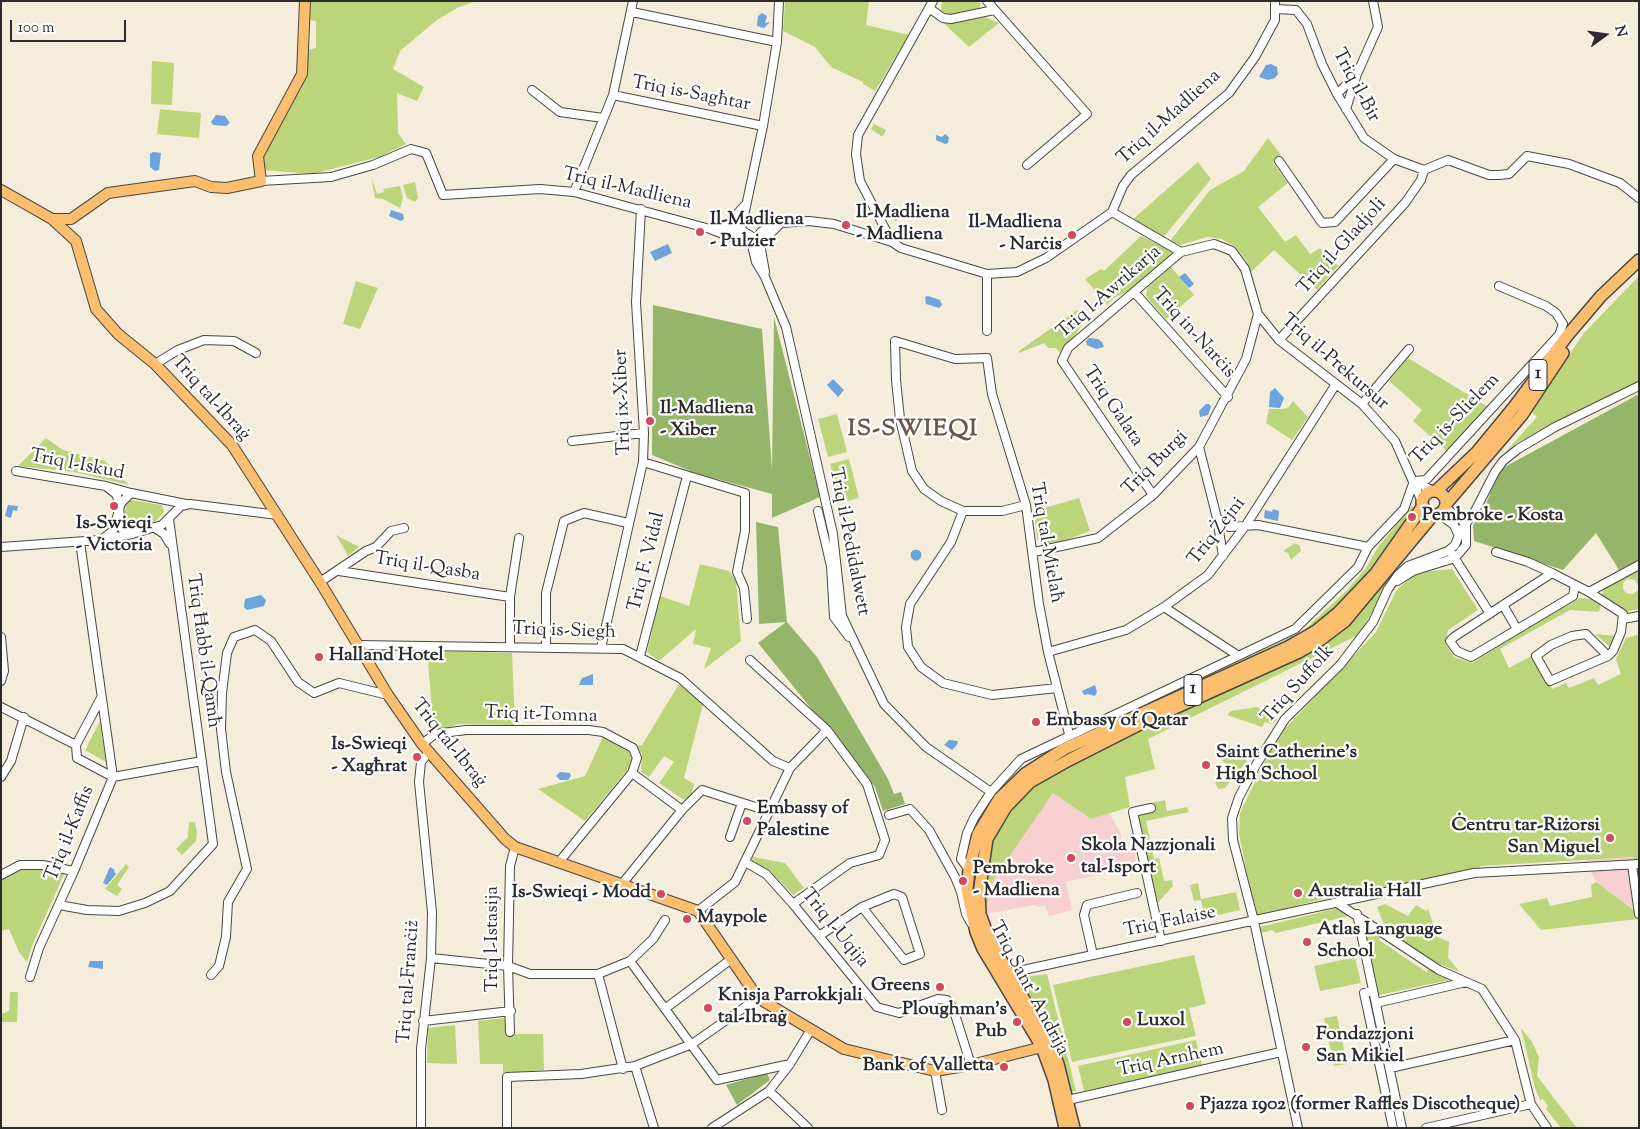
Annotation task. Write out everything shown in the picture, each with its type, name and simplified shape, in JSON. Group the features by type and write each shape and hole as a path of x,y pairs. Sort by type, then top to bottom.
{"highway":[{"name":"Triq Sant' Andrija","path":"1065,1128 1052,1073 1042,1047 983,949 976,932 967,889 968,870 978,834 999,799 1025,774 1064,749 1288,647 1316,631 1338,612 1376,573 1423,504 1427,493 1435,491 1477,452 1514,407 1567,336 1601,296 1639,260"},
{"name":"Triq Sant' Andrija","path":"1074,1128 1068,1100 1050,1044 990,941 980,914 979,894 987,839 1006,807 1030,782 1069,760 1320,640 1345,621 1522,415 1572,339 1607,301 1639,271"},
{"path":"1423,504 1427,512 1441,510 1444,496 1435,491"}],"main road":[{"path":"261,181 258,156 302,74 305,1"},
{"name":"Triq il-Madliena","path":"71,220 108,193 195,181 210,188 227,188 261,181"},
{"path":"1,190 52,219 76,241"},
{"path":"52,219 71,220 76,241"},
{"name":"Triq tal-Ibraġ","path":"76,241 96,309 118,334 155,364 232,445 320,582 388,695 425,748 505,839 515,847 698,911"},
{"path":"698,911 758,998 844,1050 935,1071 971,1065 1042,1047"}],"street":[{"path":"574,192 613,96 633,1"},
{"path":"737,234 763,126 777,42 779,1"},
{"path":"987,1 1087,114 1027,165"},
{"path":"1346,109 1357,74 1378,27 1373,1"},
{"path":"892,242 860,182 856,154 858,134 931,5 943,18 951,19 994,10"},
{"name":"Triq il-Madliena","path":"1112,212 1123,186 1131,175 1229,93 1255,57 1275,20 1275,5"},
{"name":"Triq il-Bir","path":"1275,5 1296,10 1307,24 1322,64 1337,94 1364,138 1394,159 1424,170"},
{"path":"632,12 777,42"},
{"path":"1337,94 1357,74"},
{"path":"532,90 560,112 603,118"},
{"name":"Triq is-Sagħtar","path":"613,96 763,126"},
{"name":"Triq il-Madliena","path":"261,181 331,177 372,165 411,149 426,153 443,196 540,189 574,192 710,229 737,234 756,243"},
{"path":"1424,170 1448,160 1489,175 1509,174 1527,156 1569,164 1620,183 1639,198"},
{"path":"1279,161 1322,223 1335,222 1394,159"},
{"name":"Triq il-Gladjoli","path":"1279,340 1405,203 1421,180 1424,170"},
{"path":"710,229 730,222 745,204"},
{"name":"Triq ix-Xiber","path":"600,648 643,462 644,432 636,302 641,209"},
{"path":"756,243 781,223 809,221 834,224 892,242 901,248 988,274 1017,272 1046,258 1112,212 1181,252"},
{"path":"735,216 737,234"},
{"name":"Triq il-Pedidalwett","path":"756,243 756,262 765,277 788,335 833,534 842,616 884,704 926,747 991,792"},
{"name":"Triq il-Prekursur","path":"1181,252 1214,244 1232,251 1245,269 1258,314 1279,340 1362,404 1395,440 1423,504"},
{"name":"Triq l-Awrikarja","path":"1062,361 1068,348 1181,252"},
{"path":"987,331 988,274"},
{"name":"Triq is-Slielem","path":"961,859 967,833 974,818 991,792 1020,760 1070,734 1295,629 1358,567 1368,547 1404,509 1414,481 1426,480 1559,335 1563,324 1556,313 1546,306 1499,286"},
{"name":"Triq in-Narċis","path":"1135,293 1228,397"},
{"name":"Triq Burgi","path":"1034,552 1098,538 1153,495 1200,448 1246,359 1258,314"},
{"path":"155,364 178,350 204,340 234,341 256,353"},
{"name":"Triq tal-Mielaħ","path":"963,511 941,502 924,489 912,471 900,419 896,380 896,341 955,359 987,358 992,394 1026,505 1034,552 1039,604 1048,652 1070,734"},
{"path":"1362,404 1409,349"},
{"name":"Triq Galata","path":"1062,361 1153,495"},
{"name":"Triq Żejni","path":"1048,652 1126,630 1164,607 1208,575 1246,525 1336,384"},
{"path":"1489,612 1449,550 1474,513 1495,472 1518,449 1555,427 1639,386"},
{"path":"572,442 644,432"},
{"path":"1200,448 1217,518 1223,556"},
{"path":"643,462 745,493 745,531 737,572 744,588 747,619"},
{"name":"Triq l-Iskud","path":"16,471 106,486 164,500 278,515"},
{"name":"Triq F. Vidal","path":"640,656 687,476"},
{"path":"1414,481 1435,491"},
{"path":"100,540 113,531 119,511 117,495 106,486"},
{"name":"Triq l-Iskud","path":"131,493 124,497 119,511 122,529 132,534"},
{"path":"164,500 172,508 170,516"},
{"path":"1,547 80,542 132,534 155,528 181,506 190,504"},
{"path":"1026,505 1002,511 963,511 951,542 910,604 906,626 908,647 921,667 943,683 992,695 1057,688"},
{"path":"1441,510 1466,524"},
{"path":"1441,510 1454,525 1458,538"},
{"path":"818,511 831,566 834,617 855,644"},
{"path":"546,646 546,593 564,521 584,513 628,523"},
{"name":"Triq Ħabb il-Qamħ","path":"59,905 87,910 119,911 146,903 170,891 213,844 171,545 170,516"},
{"path":"1217,518 1229,527 1258,525 1368,547"},
{"path":"1455,558 1466,545 1466,524"},
{"path":"155,528 164,534 171,545"},
{"path":"320,582 366,551 376,547 391,531 404,528"},
{"path":"510,647 510,597 519,538"},
{"name":"Triq il-Kaffis","path":"30,977 39,948 74,871 113,777 80,542"},
{"name":"Triq Suffolk","path":"1298,1128 1254,922 1234,840 1232,818 1256,765 1285,719 1340,664 1373,622 1388,589 1408,566 1449,550"},
{"path":"1496,552 1528,562 1552,573 1590,592 1623,614 1621,632 1614,651 1608,656 1550,681 1536,656 1551,645 1572,636 1586,634 1608,656"},
{"name":"Triq Suffolk","path":"1388,589 1401,577 1455,558"},
{"path":"1590,592 1639,565"},
{"name":"Triq il-Qasba","path":"339,571 510,597"},
{"path":"1552,573 1489,612 1450,641 1457,651 1471,657 1573,596 1575,585"},
{"path":"1502,605 1517,629"},
{"path":"1164,607 1237,655"},
{"path":"1622,619 1639,616"},
{"path":"211,975 219,966 226,937 228,902 247,869 226,772 221,729 222,693 227,653 234,637 255,630 271,641 298,682 314,693 339,683 388,695"},
{"path":"1,637 4,672 1,681"},
{"name":"Triq is-Siegħ","path":"358,645 546,646 623,649 680,678 773,761 790,768"},
{"path":"750,660 827,730 867,784 885,840 879,855 850,863 793,904"},
{"path":"101,698 76,745 77,758 113,777 202,761"},
{"path":"1,707 76,745"},
{"path":"1,777 11,762 24,717"},
{"name":"Triq it-Tomna","path":"425,748 435,734 466,730 589,730 603,732 633,748 637,758 632,773"},
{"path":"698,911 735,882 790,768 827,730"},
{"name":"Triq tal-Franċiż","path":"421,1128 423,1021 431,958 432,912 419,782 421,762 425,748"},
{"path":"559,862 632,773 682,810"},
{"path":"622,884 682,810 702,790 768,811"},
{"path":"730,837 742,803"},
{"path":"1151,808 1133,812 1161,941"},
{"path":"889,816 910,809 929,830 961,892 966,914 976,932"},
{"name":"Triq l-Istasija","path":"510,1032 511,1011 508,966 510,866 515,847"},
{"path":"950,870 961,859 968,870"},
{"name":"Triq l-Uqija","path":"744,862 766,874 793,904 877,1008 899,1013 938,998 947,1000 953,1008 971,1065"},
{"path":"1636,864 1639,914"},
{"name":"Triq Falaise","path":"1009,973 1254,922 1474,873 1636,864"},
{"path":"1,875 20,865 42,865 74,871"},
{"path":"1093,955 1084,915 1087,905 1138,893"},
{"path":"819,936 862,907 894,894 902,897 920,954 904,960 862,907"},
{"path":"1337,903 1357,914 1439,970 1482,990 1515,1040 1532,1104 1547,1128"},
{"path":"1357,914 1402,1128"},
{"path":"431,958 508,966 530,974 598,974 630,961 653,938 665,920"},
{"path":"666,1008 730,960"},
{"path":"630,961 717,1080 790,1064"},
{"path":"598,974 623,1069"},
{"path":"1376,1003 1466,982"},
{"path":"1373,991 1364,993 1393,1128"},
{"path":"507,1128 506,1077 581,1074 635,1066 692,1044 758,998"},
{"path":"423,1021 511,1011"},
{"path":"712,1128 769,1091 790,1064 810,1031"},
{"path":"1390,1068 1515,1040"},
{"name":"Triq Arnhem","path":"1068,1100 1281,1052"},
{"path":"635,1066 654,1128"},
{"path":"935,1071 942,1110"},
{"path":"769,1091 808,1128"},
{"path":"1426,1128 1532,1104"}],"shaded area":[{"name":"Ċentru tar-Riżorsi San Miguel","path":"1639,783 1639,913 1596,882 1586,863 1577,812"},
{"name":"Skola Nazzjonali tal-Isport","path":"1053,793 1091,819 1109,813 1120,832 1124,852 1134,850 1137,866 1066,882 1072,910 1049,916 1046,906 1036,907 1035,905 986,914 991,883"}],"green space":[{"path":"311,1 477,1 459,7 437,20 400,51 393,69 424,87 417,101 397,93 398,133 406,144 379,157 312,174 263,170 263,152 285,111 302,88 307,50 316,48 316,21 310,20"},
{"path":"785,1 869,1 866,25 909,35 875,91 863,84 863,82 831,67 815,47 783,31"},
{"path":"942,1 980,1 980,7 974,12 949,16 941,10"},
{"path":"985,17 999,23 969,47 938,18 949,24"},
{"path":"152,61 174,63 172,105 151,104"},
{"path":"160,109 201,113 199,138 157,134"},
{"path":"874,124 886,130 884,135 881,136 871,129"},
{"path":"1268,138 1281,155 1273,163 1288,183 1258,207 1285,242 1296,235 1310,254 1320,248 1338,266 1317,290 1274,250 1251,272 1246,260 1236,247 1222,239 1207,237 1180,245 1170,241 1210,190 1244,171"},
{"path":"1198,162 1211,179 1162,239 1133,219"},
{"path":"371,176 377,194 384,192 383,189 400,186 403,198 400,208 383,199 375,198"},
{"path":"415,182 418,198 415,202 407,198 403,185"},
{"path":"1141,236 1175,253 1132,289 1114,298 1107,305 1085,279 1101,269 1104,271"},
{"path":"1171,267 1194,295 1166,319 1146,296 1147,288"},
{"path":"1639,276 1639,383 1515,444 1501,457 1537,417 1531,411 1584,333"},
{"path":"356,281 378,288 360,329 343,324"},
{"path":"653,305 762,329 772,470 774,317 820,497 772,518 772,494 695,473 652,455"},
{"path":"1077,310 1085,321 1061,354 1056,348 1048,348 1044,343 1019,353 1019,351"},
{"path":"1408,358 1488,407 1448,452 1413,421 1422,410 1389,381"},
{"path":"1639,394 1639,560 1619,570 1596,533 1563,570 1474,541 1473,525 1483,512 1499,470"},
{"path":"1293,401 1308,417 1292,440 1266,423 1269,409 1288,408"},
{"path":"837,414 847,452 828,457 818,419"},
{"path":"46,438 63,450 105,461 129,485 74,472 18,466"},
{"path":"849,459 859,498 840,503 830,464"},
{"path":"1079,498 1090,531 1063,541 1046,544 1037,539 1034,511"},
{"path":"131,500 162,505 164,512 155,522 128,526 124,524 126,502"},
{"path":"1413,505 1414,509 1371,572 1350,596 1323,620 1296,638 1238,662 1079,742 1077,736 1302,632 1346,591 1366,568 1378,547"},
{"path":"756,522 778,527 787,622 817,657 888,779 894,794 901,792 905,804 883,811 875,787 758,643 786,622 759,624"},
{"path":"336,535 359,547 348,556"},
{"path":"1295,543 1300,546 1301,551 1291,560 1288,553 1283,551"},
{"path":"700,564 729,571 736,581 741,641 704,669 711,648 693,644 696,629 659,661 647,652 660,596 689,606"},
{"path":"1639,567 1639,609 1625,612 1602,595 1605,585","holes":["1627,579 1635,580 1638,590 1633,594 1626,593 1623,589 1623,583"]},
{"path":"1452,569 1478,610 1448,630 1446,645 1454,657 1472,663 1496,648 1495,645 1580,598 1591,599 1601,605 1599,612 1570,610 1500,649 1509,668 1533,655 1552,689 1566,683 1569,688 1594,678 1598,685 1621,674 1616,659 1626,638 1639,634 1639,903 1633,857 1481,866 1474,873 1370,890 1340,898 1323,899 1259,915 1255,913 1239,834 1240,813 1277,737 1376,632 1396,591 1411,576 1431,571"},
{"path":"1393,574 1360,634 1148,739 1155,769 1125,777 1130,807 1091,819 1053,793 991,883 986,914 985,862 997,835 1015,807 1035,785 1064,767 1308,652 1350,623"},
{"path":"1595,634 1616,636 1611,648"},
{"path":"427,651 512,653 515,725 458,724 434,733"},
{"path":"679,684 703,704 684,778 694,784 691,796 684,800 659,783 674,762 664,756 649,777 641,772 642,755 636,746 642,745"},
{"path":"1257,707 1275,716 1277,720 1272,724 1265,722 1262,727 1227,715 1231,711"},
{"path":"100,721 104,750 106,762 85,750"},
{"path":"603,737 633,754 632,764 585,821 538,789 585,776"},
{"path":"1229,745 1234,749 1238,749 1247,761 1232,779 1225,772 1229,768 1221,759 1229,753 1225,749"},
{"path":"1225,776 1230,781 1225,788 1218,789 1215,782 1220,777 1222,779"},
{"path":"1165,800 1167,811 1187,807 1189,812 1146,821 1154,859 1159,858 1164,881 1172,880 1173,886 1156,905 1134,807"},
{"path":"189,822 195,822 196,841 182,855 176,849 188,837"},
{"path":"753,857 785,863 804,888 793,895 770,871 752,861"},
{"path":"126,864 129,867 117,885 122,889 117,896 105,889"},
{"path":"42,867 65,872 32,946 27,962 19,952 9,929 1,931 1,878 22,868"},
{"path":"1596,882 1638,913 1638,919 1541,930 1519,904 1547,898 1550,906 1592,897 1591,885"},
{"path":"1198,883 1201,899 1236,892 1240,910 1205,918 1201,900 1194,901 1190,885"},
{"path":"1385,904 1408,916 1416,905 1426,911 1428,909 1438,937 1449,942 1448,958 1460,972 1437,963 1386,930 1377,907"},
{"path":"1338,908 1349,916 1276,933 1272,930 1262,933 1260,927"},
{"path":"1362,923 1382,935 1379,940 1426,972 1431,968 1449,980 1379,995"},
{"name":"Luxol","path":"1194,955 1206,1004 1189,1008 1196,1036 1072,1062 1053,985"},
{"path":"1355,957 1361,983 1320,991 1314,966"},
{"path":"1047,974 1076,1091 1070,1092 1050,1033 1037,1006 1018,978"},
{"path":"10,992 18,992 17,1022 1,1022 1,1014 9,1011"},
{"path":"1372,997 1401,1128 1394,1128 1366,999"},
{"path":"1337,1016 1347,1064 1334,1066 1324,1018"},
{"path":"505,1018 506,1034 543,1034 544,1070 503,1073 503,1064 480,1064 478,1021"},
{"path":"455,1025 457,1064 427,1063 428,1028"},
{"path":"1521,1028 1532,1042 1539,1057 1537,1076 1577,1128 1561,1128 1546,1109 1548,1106 1543,1099 1540,1100 1535,1088"},
{"path":"1196,1040 1202,1065 1084,1091 1078,1066"},
{"path":"767,1073 770,1080 737,1105 726,1085"}],"water":[{"path":"762,13 767,16 765,23 770,22 764,28 757,26 758,16"},
{"path":"1271,64 1277,67 1278,74 1275,78 1268,80 1259,77 1266,65"},
{"path":"216,115 225,116 230,123 226,126 213,125 211,122"},
{"path":"945,134 949,137 948,143 945,144 936,140 936,135 942,137"},
{"path":"153,152 161,153 159,170 155,171 150,167 150,154"},
{"path":"889,207 900,215 896,221 885,213"},
{"path":"391,210 403,214 404,219 401,221 389,216"},
{"path":"668,244 672,253 655,261 650,252"},
{"path":"1185,273 1194,284 1189,288 1179,277"},
{"path":"928,296 940,300 942,305 939,308 926,304 925,297"},
{"path":"1089,338 1098,339 1104,347 1096,349 1087,345 1086,341"},
{"path":"833,379 844,390 838,397 827,385"},
{"path":"1275,388 1284,398 1280,408 1269,407 1270,392"},
{"path":"1206,404 1209,404 1211,407 1208,415 1200,417 1199,411"},
{"path":"8,505 18,506 17,511 13,510 11,518 5,516"},
{"path":"1273,509 1279,511 1278,521 1264,518 1265,510 1272,512"},
{"path":"914,550 918,550 921,555 920,559 914,560 911,557 911,553"},
{"path":"261,595 266,600 264,606 247,610 244,607 245,599"},
{"path":"593,674 593,685 579,685 582,678"},
{"path":"1095,685 1097,692 1095,696 1084,695 1082,691"},
{"path":"949,740 958,741 952,750 944,745"},
{"path":"560,772 570,773 571,776 568,780 560,780 556,776"},
{"path":"110,867 115,870 116,874 107,885 103,883"},
{"path":"90,961 103,961 103,969 88,967"}],"place":[{"name":"Il-Madliena - Madliena","path":"846,225"},
{"name":"Il-Madliena - Pulzier","path":"700,232"},
{"name":"Il-Madliena - Narċis","path":"1072,235"},
{"name":"Il-Madliena - Xiber","path":"650,421"},
{"name":"Is-Swieqi - Victoria","path":"114,506"},
{"name":"Pembroke - Kosta","path":"1412,517"},
{"name":"Halland Hotel","path":"319,657"},
{"name":"Embassy of Qatar","path":"1036,722"},
{"name":"Is-Swieqi - Xagħrat","path":"417,757"},
{"name":"Saint Catherine's High School","path":"1206,765"},
{"name":"Embassy of Palestine","path":"747,821"},
{"name":"Ċentru tar-Riżorsi San Miguel","path":"1610,838"},
{"name":"Skola Nazzjonali tal-Isport","path":"1071,858"},
{"name":"Pembroke - Madliena","path":"963,881"},
{"name":"Australia Hall","path":"1298,893"},
{"name":"Is-Swieqi - Modd","path":"661,894"},
{"name":"Maypole","path":"687,919"},
{"name":"Atlas Language School","path":"1307,942"},
{"name":"Greens","path":"940,987"},
{"name":"Knisja Parrokkjali tal-Ibraġ","path":"708,1008"},
{"name":"Ploughman's Pub","path":"1017,1022"},
{"name":"Luxol","path":"1127,1022"},
{"name":"Fondazzjoni San Mikiel","path":"1306,1047"},
{"name":"Bank of Valletta","path":"1004,1067"},
{"name":"Pjazza 1902 (former Raffles Discotheque)","path":"1190,1106"}],"district":[{"name":"IS-SWIEQI","path":"913,431"}]}
